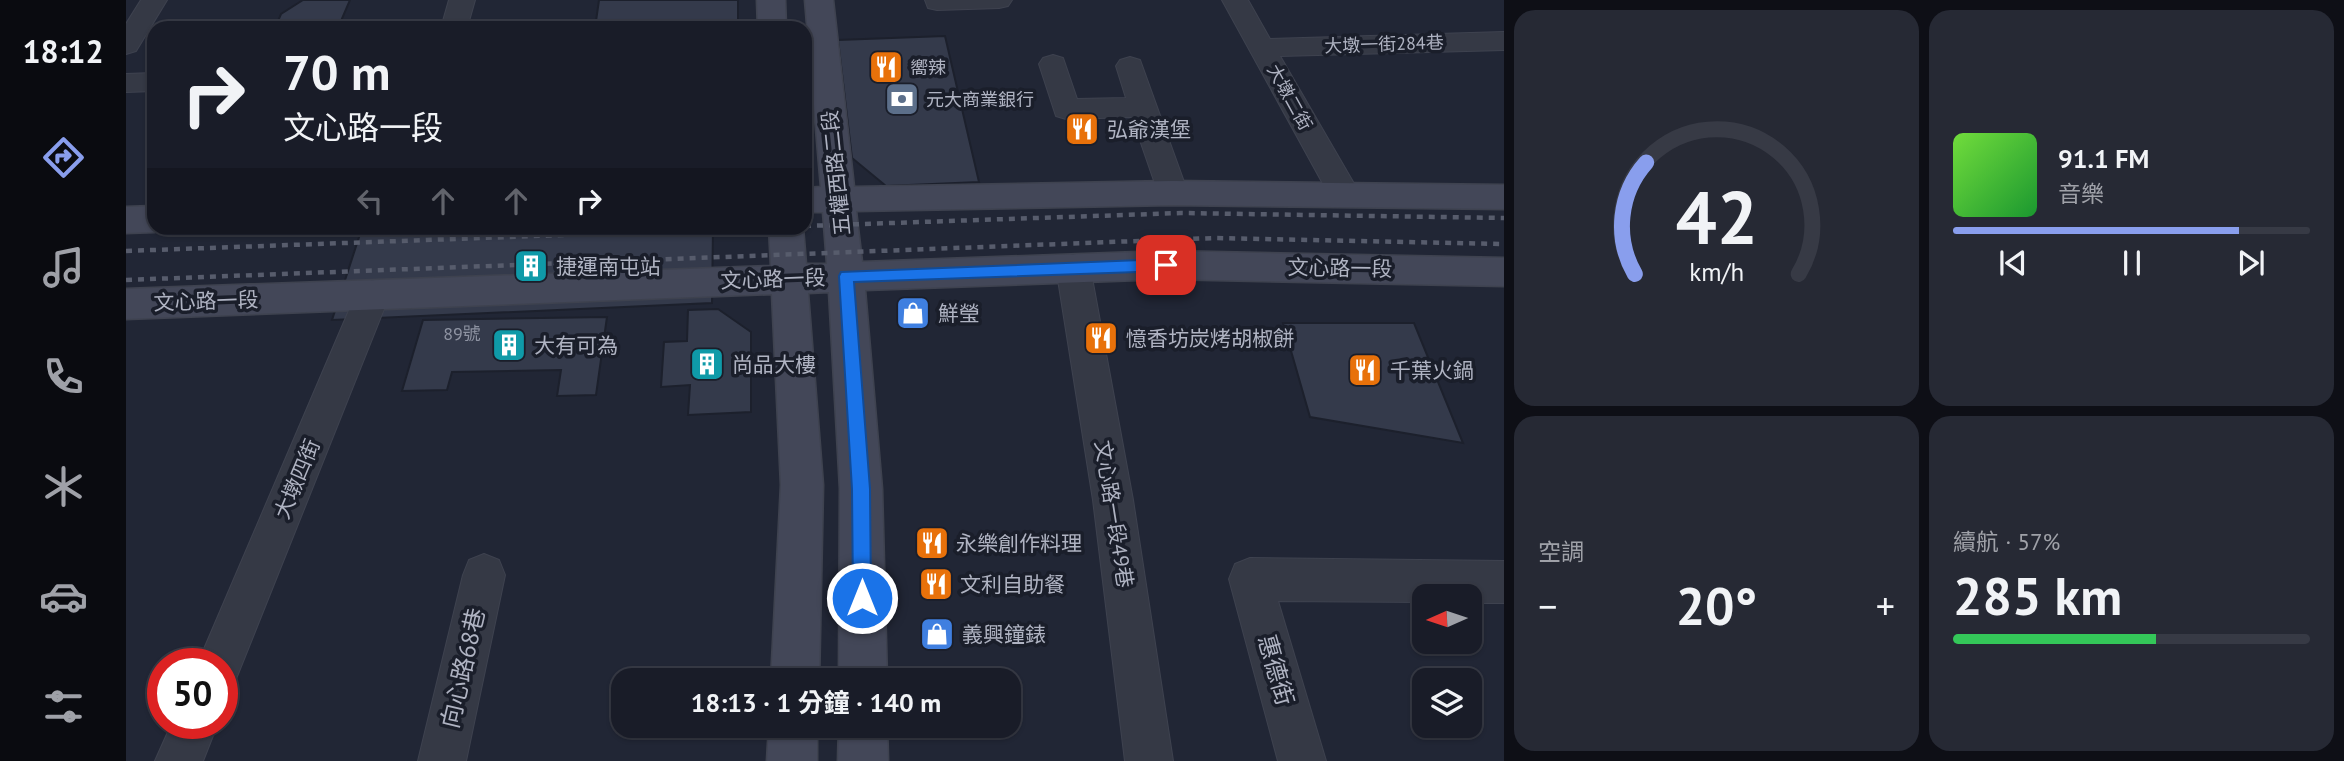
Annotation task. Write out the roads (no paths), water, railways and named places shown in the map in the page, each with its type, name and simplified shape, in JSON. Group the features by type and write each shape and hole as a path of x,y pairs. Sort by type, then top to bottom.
{"main road":[{"path":"771,0 772,21"},
{"name":"五權西路二段","path":"819,0 821,200 846,276 861,489 863,668"},
{"path":"821,200 1172,193 1504,197"},
{"path":"126,220 147,219"},
{"path":"786,235 802,485 795,668"},
{"name":"文心路一段","path":"126,304 1073,267 1166,265 1504,272"},
{"path":"792,761 793,738"},
{"path":"863,738 863,761"}],"street":[{"path":"126,45 154,0"},
{"path":"456,21 462,0"},
{"path":"937,2 999,0"},
{"name":"大墩二街","path":"1235,0 1344,194"},
{"name":"大墩一街284巷","path":"1264,48 1504,41"},
{"path":"1053,64 1066,109 1144,107"},
{"path":"1130,66 1172,193"},
{"path":"126,83 147,82"},
{"name":"文心路一段49巷","path":"1073,267 1113,500 1149,761"},
{"name":"大墩四街","path":"226,648 373,294"},
{"name":"向心路68巷","path":"442,761 484,575"},
{"name":"惠德街","path":"1301,761 1250,579 1504,582"},
{"path":"179,761 188,739"}],"railway":[{"path":"812,226 1181,213 1504,218"},
{"path":"126,251 564,235"},
{"path":"126,280 1215,238 1504,244"}],"place":[{"name":"嚮辣","path":"886,67"},
{"name":"元大商業銀行","path":"902,99"},
{"name":"弘爺漢堡","path":"1082,129"},
{"name":"捷運南屯站","path":"531,266"},
{"name":"鮮瑩","path":"913,313"},
{"name":"憶香坊炭烤胡椒餅","path":"1101,338"},
{"name":"大有可為","path":"509,345"},
{"name":"尚品大樓","path":"707,364"},
{"name":"千葉火鍋","path":"1365,370"},
{"name":"永樂創作料理","path":"932,543"},
{"name":"文利自助餐","path":"936,584"},
{"name":"義興鐘錶","path":"937,634"}]}
